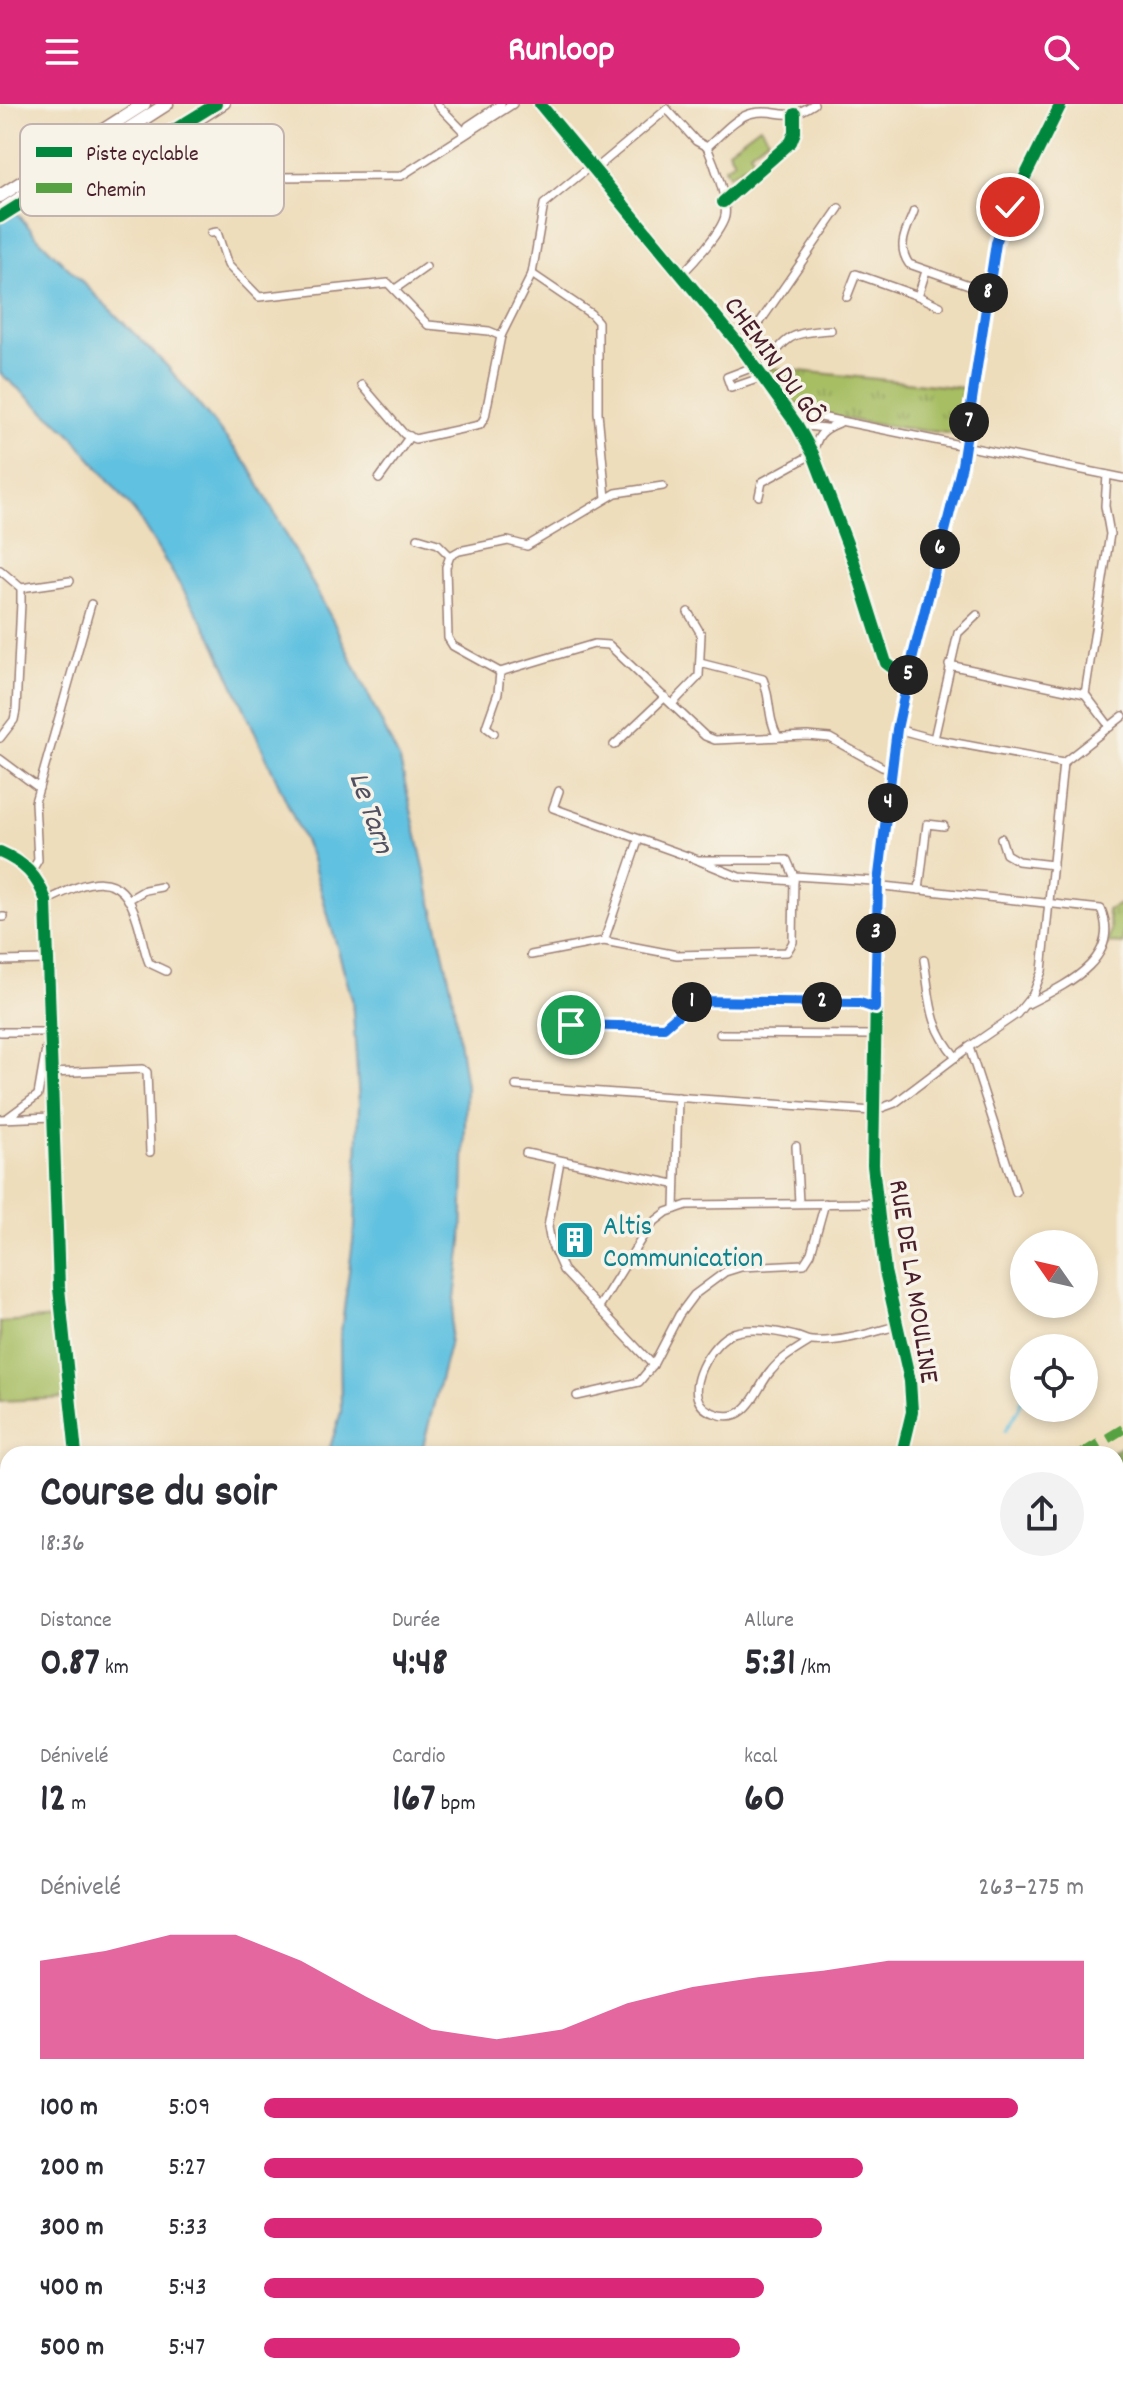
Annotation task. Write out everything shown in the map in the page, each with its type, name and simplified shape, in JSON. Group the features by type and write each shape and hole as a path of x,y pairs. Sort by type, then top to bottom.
{"highway":[{"path":"116,124 144,104"},
{"path":"132,124 167,104"},
{"path":"0,196 20,186"},
{"path":"0,211 20,195"}],"street":[{"path":"194,124 226,104"},
{"path":"437,104 465,133"},
{"path":"465,133 468,126 501,104"},
{"path":"284,177 401,176 513,104"},
{"name":"CHEMIN DU GÔ","path":"540,104 738,343 797,425 813,454 854,562 886,663 908,675"},
{"path":"707,147 739,119 751,113 795,114 814,104"},
{"name":"RUE DE LA MOULINE","path":"904,1446 912,1412 910,1381 885,1271 873,1165 878,883 897,729 965,448 997,239 1061,104"},
{"path":"362,385 404,434 415,439 480,425 485,417 501,336 532,274 544,204 588,168 599,166 667,106 696,141 707,147 719,178 725,216 682,274"},
{"path":"723,202 791,142 795,132 795,114"},
{"path":"738,343 758,325 839,208"},
{"path":"914,211 901,245 902,254 909,264 989,292"},
{"path":"211,233 217,232 228,265 259,297 388,283 428,325 489,331 501,336"},
{"path":"395,289 426,267"},
{"path":"918,296 926,271"},
{"path":"532,274 598,322 598,412 606,498"},
{"path":"847,297 856,274 940,306"},
{"path":"756,366 727,377 731,388 762,375 781,344 791,335 831,330"},
{"path":"786,410 1123,478"},
{"path":"797,425 825,428 841,422"},
{"path":"759,496 762,482 813,454 817,437 825,428"},
{"path":"379,479 410,436"},
{"path":"1085,694 1110,534 1105,506 1107,475"},
{"path":"663,486 616,493 527,546 508,541 459,551 450,556 446,567 448,638 453,646 500,672 594,644 609,645 705,736 715,740 830,738 892,770"},
{"path":"418,538 438,544 450,556"},
{"path":"0,570 21,588 70,581"},
{"path":"0,738 14,720 16,710 21,588"},
{"path":"31,872 38,860 35,802 91,604"},
{"path":"672,704 699,676 701,634 688,612"},
{"path":"934,739 958,633 977,615"},
{"path":"700,663 763,679 767,687 770,718 778,737"},
{"path":"949,665 1085,694 1110,727"},
{"path":"494,733 486,727 498,693 500,672"},
{"path":"614,745 665,697"},
{"path":"516,1086 873,1111 895,1103 1017,1014 1033,994 1042,971 1063,763 1123,716"},
{"path":"897,729 1063,763"},
{"path":"0,759 39,788"},
{"path":"559,791 553,808 739,877 870,880 919,890 1101,909 1106,932 1097,961 1068,984 1024,1006"},
{"path":"919,890 927,824 944,826"},
{"path":"1001,838 1006,854 1018,861 1053,865"},
{"path":"604,941 638,841"},
{"path":"0,852 16,859 31,872 42,888 46,901 59,1288 75,1446"},
{"path":"531,955 604,941 677,955 787,952 793,942 794,878 787,860 698,860"},
{"path":"46,901 78,885 102,881 121,892 137,917 149,963 166,971"},
{"path":"128,900 145,890 161,887"},
{"path":"0,961 48,960"},
{"path":"924,960 934,1025 956,1057"},
{"path":"571,1025 664,1027 694,1001 860,1003 875,1008"},
{"path":"0,1032 49,1032"},
{"path":"3,1118 38,1095 49,1032"},
{"path":"720,1034 875,1035"},
{"path":"969,1047 1016,1192"},
{"path":"51,1073 143,1069 147,1072 150,1152"},
{"path":"675,1209 678,1097"},
{"path":"3,1118 53,1117"},
{"path":"796,1146 799,1203"},
{"path":"526,1153 674,1184"},
{"path":"560,1161 548,1227 551,1243 563,1270 653,1365"},
{"path":"577,1396 639,1382 653,1365 679,1315 694,1295 725,1272 741,1267 804,1264 811,1253 825,1203"},
{"path":"599,1307 650,1225 675,1209 687,1205 876,1203"},
{"path":"810,1341 770,1371 739,1414 723,1416 707,1411 696,1395 700,1370 725,1337 738,1331 752,1330 810,1341 838,1340 896,1326"}],"green space":[{"path":"760,126 768,138 750,152 755,159 729,175 725,167 734,161 728,150"},
{"path":"771,368 963,388 954,434 868,423 802,407 779,391 768,374"},
{"path":"1123,903 1123,944 1108,943 1111,930 1107,910"},
{"path":"57,1318 67,1398 0,1401 0,1322"}],"water":[{"name":"Le Tarn","path":"0,193 38,238 167,366 249,466 333,621 400,761 451,987 466,1086 462,1243 449,1345 423,1446 330,1446 341,1412 340,1339 355,1226 359,1103 352,999 311,856 212,637 135,512 69,432 0,373"}],"waterway":[{"path":"1005,1431 1010,1422"}],"marked path":[{"path":"1095,1446 1123,1429"}],"cycle path":[{"path":"183,124 216,104"},
{"path":"540,104 738,343 797,425 813,454 854,562 886,663 908,675"},
{"path":"904,1446 912,1412 910,1381 885,1271 873,1165 878,883 897,729 962,465 997,239 1061,104"},
{"path":"723,202 791,142 795,132 795,114"},
{"path":"0,217 20,204"},
{"path":"0,852 29,871 46,901 59,1288 75,1446"}],"place":[{"name":"Altis Communication","path":"575,1240"}],"route":[{"path":"571,1025 664,1027 694,1001 860,1003 875,1008 878,883 897,729 962,465 996,243 1010,207"}]}
